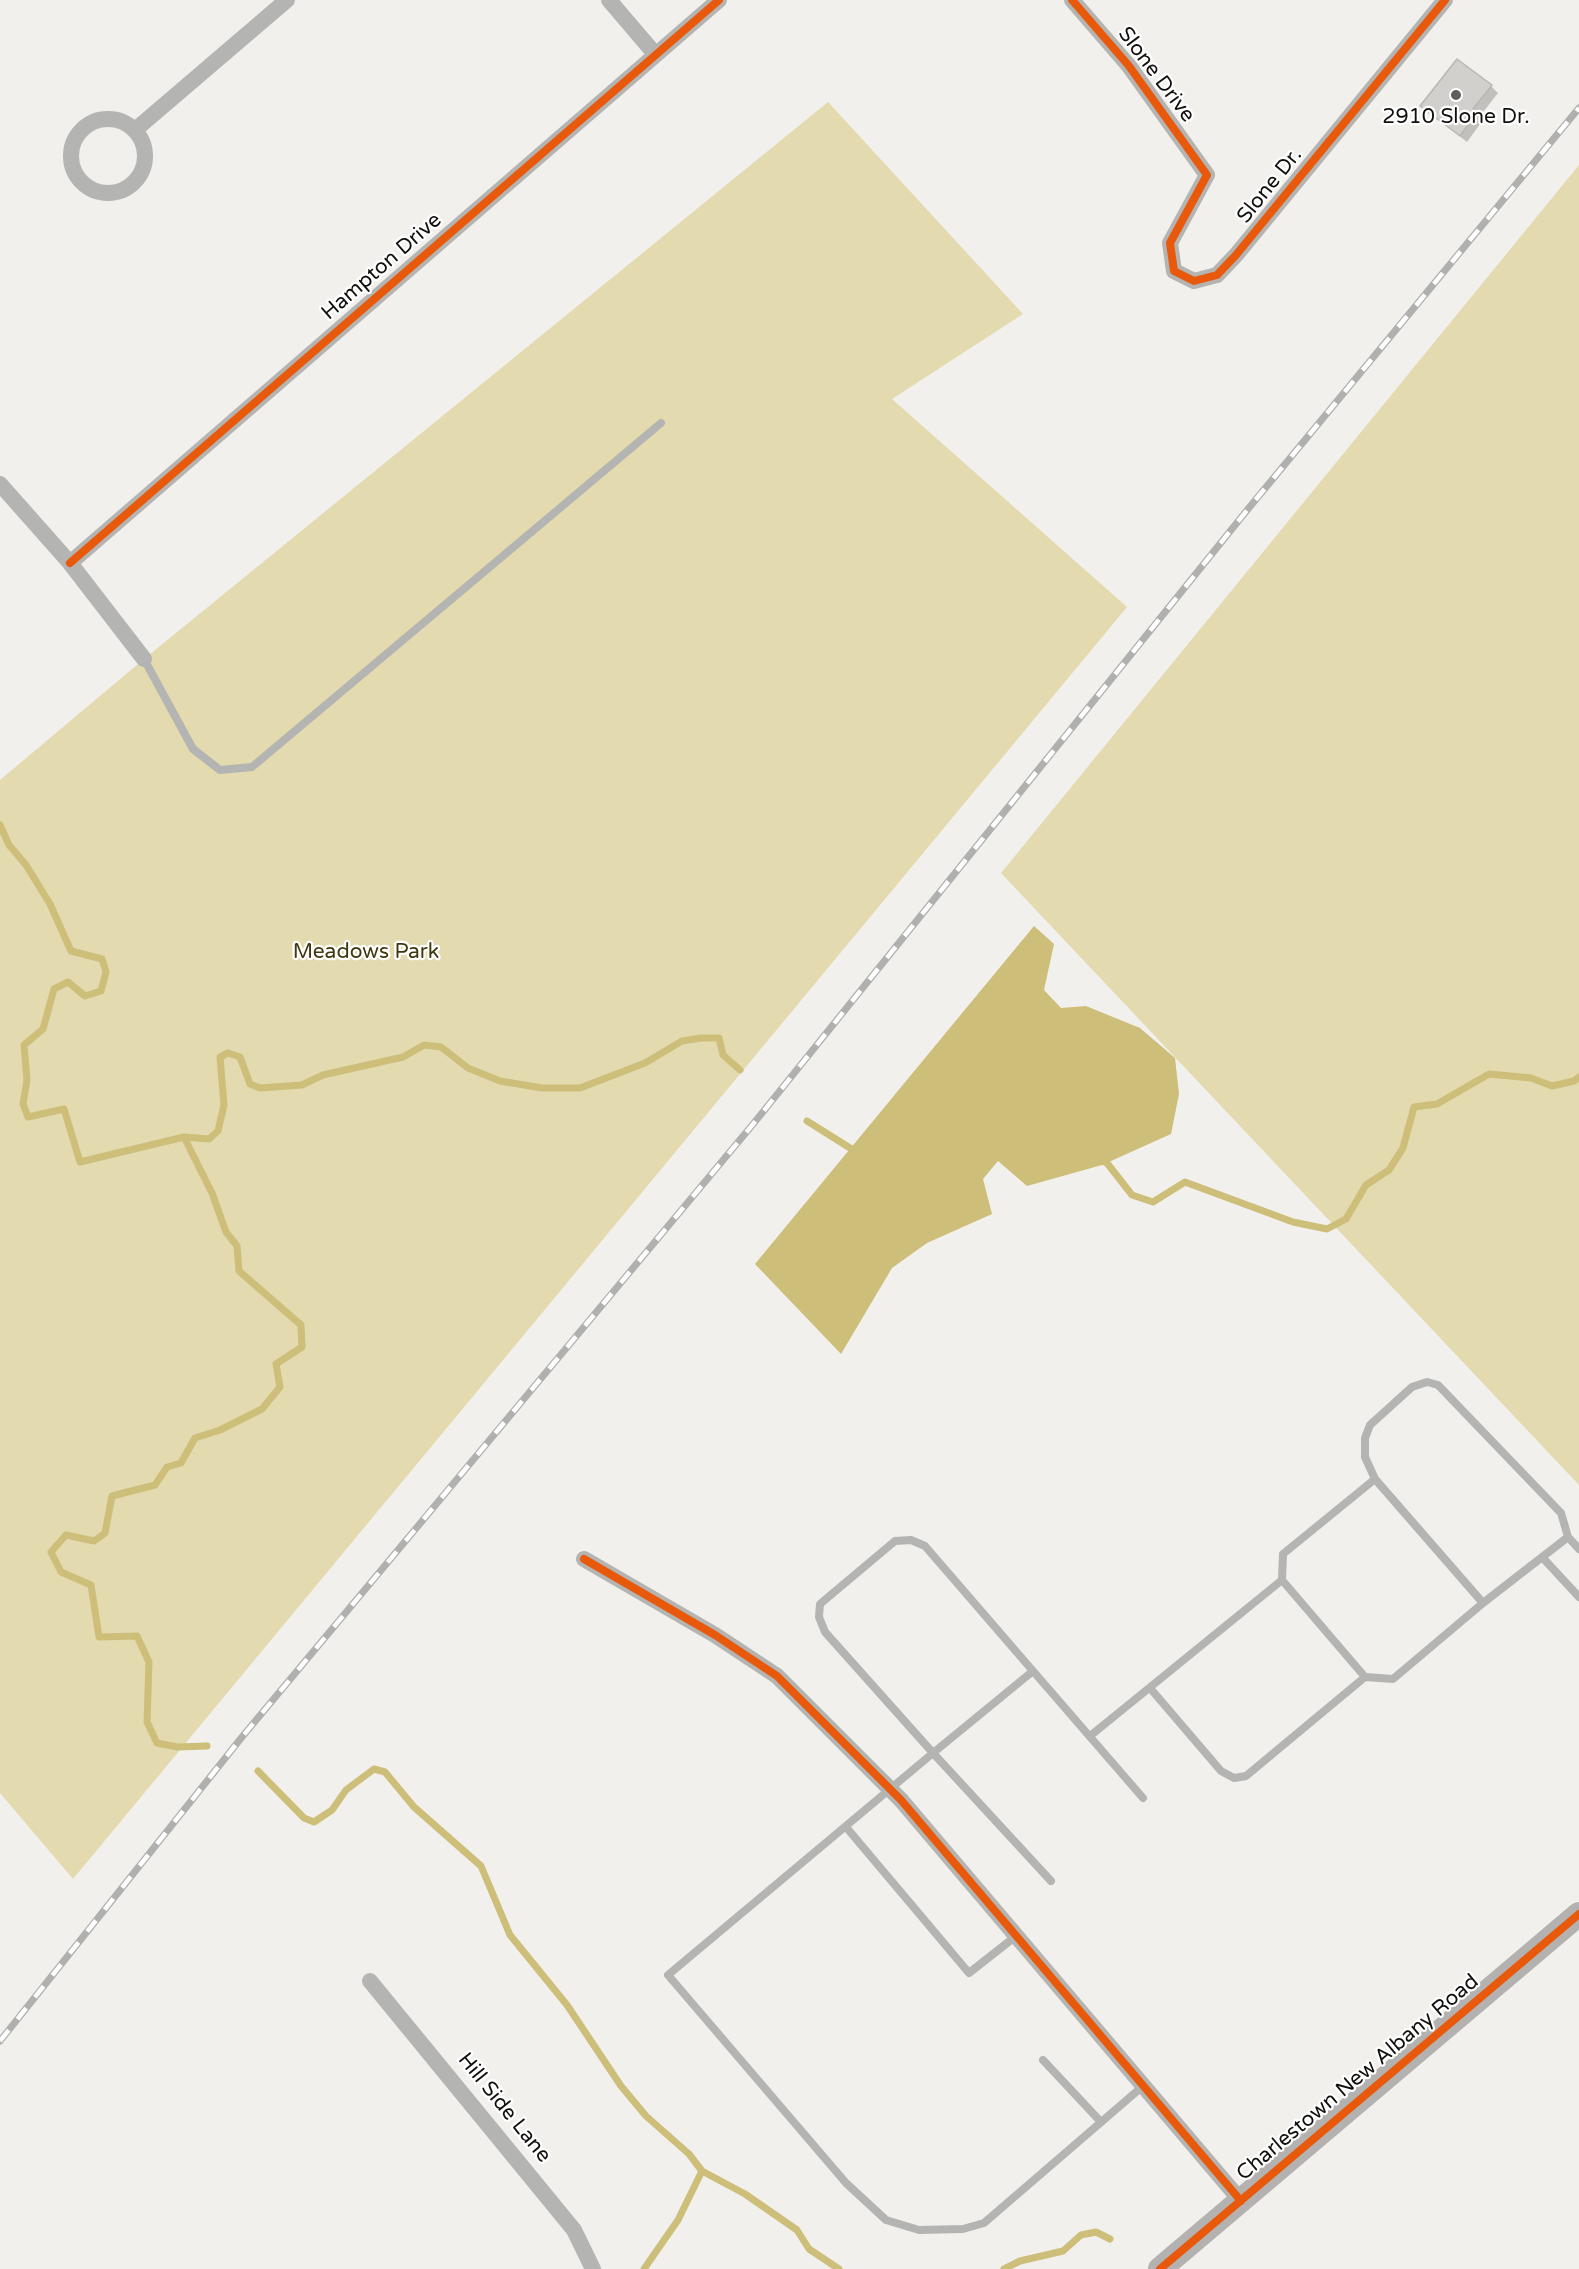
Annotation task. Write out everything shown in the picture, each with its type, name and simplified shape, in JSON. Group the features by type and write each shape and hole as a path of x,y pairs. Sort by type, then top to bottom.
{"main road":[{"name":"Charlestown New Albany Road","path":"1160,2269 1579,1914"}],"street":[{"path":"135,130 287,0"},
{"path":"609,0 655,54"},
{"name":"Hampton Drive","path":"70,563 719,0"},
{"name":"Slone Drive","path":"1072,0 1129,66 1207,175"},
{"name":"Slone Dr.","path":"1207,175 1170,243 1174,271 1194,281 1217,275 1236,255 1445,0"},
{"path":"117,119 135,130 145,149 143,170 130,186 109,193 89,188 74,172 70,152 79,132 96,120 117,119"},
{"path":"0,484 70,563 144,659"},
{"path":"584,1559 705,1629 777,1676 890,1790 1240,2201"},
{"name":"Hill Side Lane","path":"370,1981 574,2230 593,2269"}],"lane":[{"path":"144,659 193,749 220,770 252,767 661,423"},
{"path":"1483,1603 1375,1479 1365,1457 1365,1438 1370,1425 1412,1387 1427,1382 1438,1385 1560,1513 1568,1537 1579,1549"},
{"path":"1365,1677 1282,1580 1283,1554 1375,1479"},
{"path":"1150,1688 1221,1771 1234,1778 1246,1776 1365,1677 1393,1679 1483,1603 1568,1537"},
{"path":"1050,1881 825,1632 819,1617 820,1604 895,1542 911,1540 925,1545 1143,1798"},
{"path":"1542,1557 1579,1597"},
{"path":"1090,1736 1282,1580"},
{"path":"1033,1671 668,1975 846,2183 886,2220 919,2230 963,2229 984,2223 1143,2086"},
{"path":"846,1827 969,1973 1016,1936"},
{"path":"1043,2060 1101,2122"}],"green space":[{"name":"Meadows Park","path":"828,102 1023,314 892,399 1127,607 73,1879 0,1793 0,780 144,659"},
{"path":"1579,165 1579,1485 1001,873"}],"shaded area":[{"path":"1034,926 1054,944 1044,990 1061,1008 1086,1006 1140,1028 1175,1058 1179,1094 1171,1134 1102,1165 1027,1186 998,1161 983,1179 992,1214 927,1243 892,1268 841,1354 755,1264"}],"building":[{"name":"2910 Slone Dr.","path":"1457,59 1492,85 1473,109 1477,112 1460,136 1420,106"}],"waterway":[{"path":"0,825 9,845 26,865 50,904 71,951 102,959 106,972 101,991 85,996 68,982 54,989 43,1029 24,1045 27,1080 23,1104 28,1117 64,1109 80,1162 184,1137 209,1139 218,1131 224,1105 220,1057 228,1053 240,1057 250,1084 260,1088 302,1085 323,1075 403,1057 424,1045 441,1047 468,1068 500,1081 542,1088 580,1088 645,1063 682,1041 701,1038 719,1038 723,1055 740,1070"},
{"path":"1098,1159 1107,1163 1132,1195 1153,1202 1185,1182 1293,1222 1327,1229 1346,1219 1366,1185 1389,1170 1403,1148 1414,1107 1437,1104 1489,1074 1531,1078 1552,1086 1574,1081 1579,1077"},
{"path":"807,1121 858,1153"},
{"path":"184,1137 212,1193 226,1232 237,1246 239,1271 301,1325 302,1347 276,1364 280,1387 262,1409 220,1430 195,1438 181,1463 167,1467 155,1485 112,1496 105,1533 94,1541 66,1535 51,1552 61,1572 91,1585 99,1637 137,1636 149,1662 147,1722 157,1743 177,1747 207,1746"},
{"path":"258,1771 304,1818 314,1822 332,1810 346,1790 374,1769 385,1772 414,1807 481,1866 510,1935 567,2005 621,2086 646,2116 689,2154 702,2171 745,2194 797,2230 809,2249 839,2269"},
{"path":"644,2269 678,2220 702,2171"},
{"path":"1004,2269 1020,2261 1063,2251 1081,2235 1096,2232 1110,2239"}],"railway":[{"path":"0,2041 242,1737 754,1123 1248,509 1579,108"}],"cycle path":[{"path":"70,563 719,0"},
{"path":"1072,0 1129,66 1207,175 1170,243 1174,271 1194,281 1217,275 1236,255 1445,0"},
{"path":"584,1559 715,1635 777,1676 901,1800 1241,2201"},
{"path":"1160,2269 1579,1914"}],"place":[{"name":"2910 Slone Dr.","path":"1456,95"}]}
